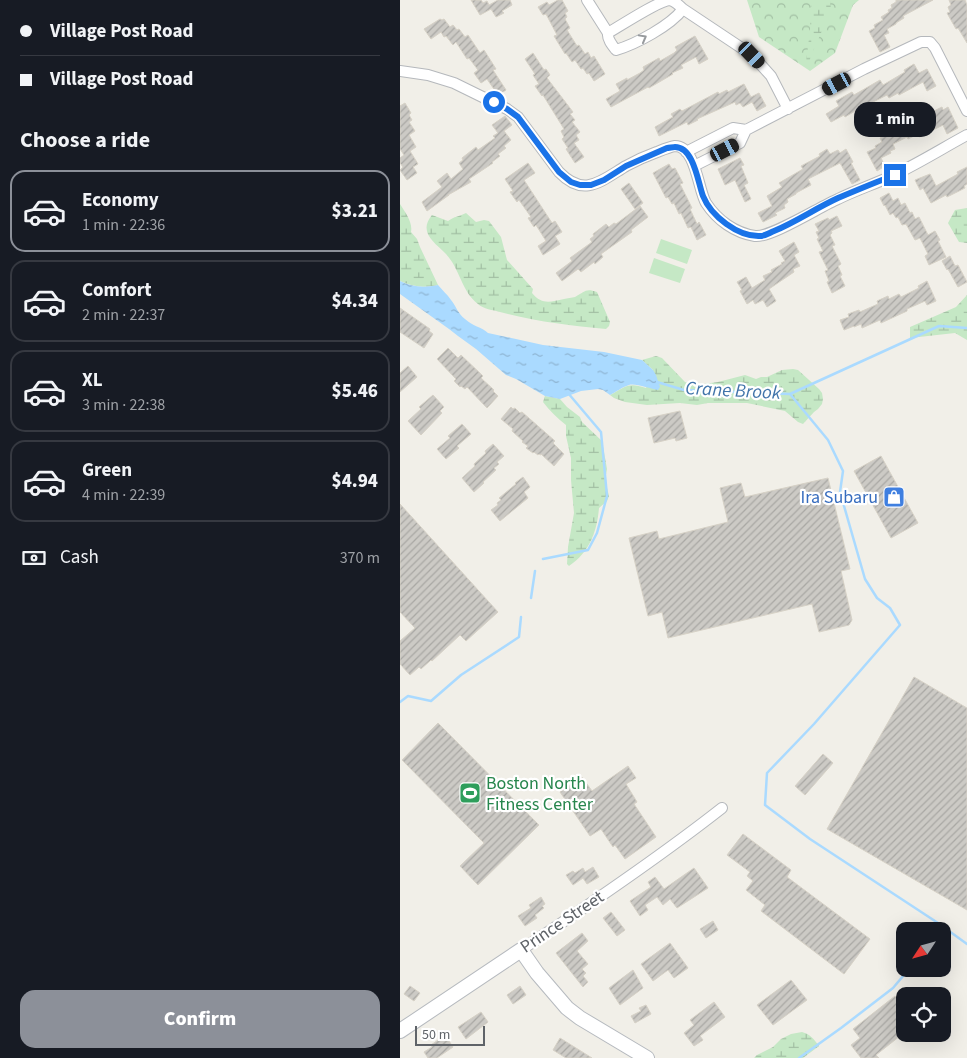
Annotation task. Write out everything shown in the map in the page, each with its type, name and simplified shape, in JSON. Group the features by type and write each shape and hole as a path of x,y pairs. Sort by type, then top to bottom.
{"main road":[{"name":"Prince Street","path":"400,1032 521,950"},
{"path":"521,950 537,973 568,1008 580,1018 647,1058"}],"street":[{"path":"587,0 608,33 611,44 616,50 628,46 663,26 678,16 683,9"},
{"path":"608,33 658,3 671,0 752,55 771,76 788,109"},
{"path":"686,152 733,128 746,130 921,42 930,42 935,48 967,111"},
{"path":"400,71 428,75 454,83 507,109 518,117 559,172 566,179 580,185 591,185 604,180 626,166 667,148 679,147 686,152 694,166 706,203 722,221 732,228 757,236 764,236 797,221 838,198 895,175 967,135"},
{"path":"694,166 740,143 746,130"},
{"name":"Prince Street","path":"521,950 582,910 722,808"}],"green space":[{"path":"747,0 859,0 853,5 835,53 810,71 759,37"},
{"path":"811,0 830,0 831,10 809,62 806,63 810,30"},
{"path":"400,204 410,221 411,232 417,239 438,285 409,285 400,281"},
{"path":"967,208 967,243 959,242 948,223 955,210"},
{"path":"466,213 476,222 489,221 501,237 507,260 533,289 532,293 536,297 550,302 575,297 587,291 597,292 610,322 609,326 606,329 552,323 480,306 468,293 450,259 432,241 427,232 428,221 432,215 448,221"},
{"path":"661,239 692,250 687,264 656,253"},
{"path":"654,258 685,269 680,283 649,273"},
{"path":"967,295 967,340 955,333 910,338 910,327 956,307"},
{"path":"656,356 662,358 685,382 696,385 745,375 756,379 767,377 782,370 798,370 822,393 822,404 803,424 785,411 747,403 647,405 625,402 610,395 630,385 646,388 653,370 642,360"},
{"path":"545,396 560,399 602,441 607,469 605,480 609,496 607,501 599,508 594,533 587,548 569,566 567,564 568,547 574,513 571,458 566,436 566,425 543,402"},
{"path":"802,1032 812,1037 819,1046 803,1058 754,1058 773,1047 781,1039 791,1034"}],"water":[{"path":"400,281 418,286 438,285 463,317 488,333 543,345 604,352 642,360 653,370 660,387 658,390 639,385 629,385 610,395 598,389 581,391 560,399 545,396 506,375 476,349 400,294"}],"building":[{"path":"471,0 481,0 483,3 487,1 489,5 498,0 510,0 512,5 502,11 504,13 496,17 491,9 480,15"},
{"path":"562,0 568,11 565,13 567,17 565,19 570,28 567,30 577,46 579,45 585,54 588,52 591,58 594,56 605,74 594,81 589,73 587,74 575,60 572,62 565,54 554,36 557,35 546,14 543,15 538,7 547,2 549,5"},
{"path":"896,0 933,0 903,16 904,18 887,29 889,33 884,35 890,47 880,52 869,31 875,28 874,25 883,20 881,17 889,12 888,10 892,8 891,5"},
{"path":"949,0 965,0 967,5 967,43 947,13 950,12 948,7 951,5"},
{"path":"440,19 444,19 450,27 453,25 457,30 459,29 465,37 468,35 480,53 484,50 496,69 493,70 506,90 498,95 487,79 481,83 474,73 478,70 469,58 467,59 456,42 453,45 441,32 431,39 424,29"},
{"path":"695,36 708,59 699,64 696,57 681,65 683,68 673,74 611,107 606,99 620,91 616,84 640,73 644,70 643,67 659,58 660,61 674,53 677,50 675,47"},
{"path":"533,53 544,70 546,69 550,75 547,78 573,112 570,114 575,120 572,122 580,132 576,135 579,140 574,143 584,157 575,163 562,139 564,137 561,131 564,129 543,95 535,86 539,84 525,59"},
{"path":"914,64 919,73 927,69 936,86 927,91 923,82 899,95 898,93 889,98 887,95 869,104 869,106 860,110 860,108 845,117 844,115 831,122 826,114 839,106 836,101 852,92 854,95 880,80 883,85 905,72 904,70"},
{"path":"744,84 751,97 759,93 766,106 757,111 752,102 743,107 740,103 736,105 735,102 688,125 687,122 659,136 655,127 673,117 671,114 680,109 682,111 718,92 719,94 727,90 728,92"},
{"path":"405,103 411,113 409,115 412,120 409,122 415,131 409,135 416,147 410,151 418,164 413,167 417,173 407,180 400,170 403,167 400,163 400,158 404,155 400,149 400,106"},
{"path":"942,107 943,110 948,107 958,128 947,134 943,125 919,137 918,134 893,144 895,149 881,158 885,166 877,171 867,152 876,148 875,146 882,142 880,138 889,134 887,130 903,122 905,125 912,121 914,125 933,115 932,112"},
{"path":"505,116 512,125 504,131 511,140 504,146 506,148 498,154 500,156 469,179 471,182 448,195 427,211 422,202 442,187 437,181 447,173 451,179 463,169 459,163 463,160 462,158 476,147 478,150 495,138 493,136 498,133 492,125"},
{"path":"827,149 830,154 838,150 840,153 846,149 860,180 852,184 840,163 808,179 811,185 787,199 788,202 784,205 785,208 775,213 777,215 763,222 758,213 772,206 767,196 782,187 779,183 803,169 801,166 820,156 819,154"},
{"path":"740,158 744,165 741,166 748,183 744,185 751,199 745,202 735,180 725,185 718,169"},
{"path":"528,163 535,173 524,180 552,223 555,221 562,232 555,236 560,244 543,255 538,246 546,241 536,225 534,227 528,218 531,217 519,200 517,202 510,192 513,191 505,179"},
{"path":"669,164 672,169 675,168 683,183 680,184 692,208 690,209 697,224 699,222 706,235 697,240 691,227 688,228 674,203 672,204 668,197 666,198 653,173"},
{"path":"967,167 967,184 964,186 965,188 931,203 923,188 920,190 915,180 930,174 936,186"},
{"path":"629,183 643,203 635,209 621,189"},
{"path":"889,193 893,201 898,198 901,205 905,203 915,219 919,217 928,235 935,231 946,257 929,265 925,256 928,254 920,238 915,240 906,224 902,225 898,217 896,218 893,213 890,215 884,206 880,198"},
{"path":"640,206 648,217 631,230 632,232 601,254 603,257 595,264 594,262 581,272 578,269 562,281 556,273 572,261 570,258 592,242 590,239 594,236 593,234 606,224 609,227 614,223 616,224"},
{"path":"837,216 842,226 831,231 830,235 835,245 832,246 841,264 838,266 845,286 832,293 825,271 828,270 819,252 823,251 817,239 819,238 816,232 819,231 815,224"},
{"path":"794,242 799,252 794,255 800,266 793,269 794,272 769,289 776,301 767,307 763,300 755,304 753,300 747,304 737,282 746,277 752,288 765,280 763,276 772,272 771,270 785,261 779,251"},
{"path":"950,256 955,266 958,265 967,282 958,287 942,261"},
{"path":"927,281 936,301 927,305 925,301 881,323 880,320 862,328 861,324 844,330 840,320 849,317 848,314 859,310 860,312 878,304 877,301 888,296 889,299 899,294 901,297 919,288 918,286"},
{"path":"400,308 430,329 429,331 433,334 424,348 400,332"},
{"path":"448,348 458,358 461,355 483,376 481,378 498,396 487,408 467,387 465,389 460,387 454,381 456,379 437,359"},
{"path":"408,366 417,377 400,392 400,373"},
{"path":"433,395 444,407 440,411 442,413 421,435 408,421 421,409 419,407"},
{"path":"511,407 520,413 522,412 555,441 553,443 564,454 554,466 541,454 533,453 526,448 528,446 501,419"},
{"path":"680,411 687,438 676,441 675,438 654,443 648,418"},
{"path":"462,424 471,434 446,459 437,449"},
{"path":"493,444 504,456 497,462 499,464 494,468 496,470 474,492 462,478 475,466 474,464"},
{"path":"881,456 918,523 891,538 854,471"},
{"path":"523,477 530,487 524,492 528,498 500,521 491,510 498,505 497,503 501,500 499,498"},
{"path":"828,478 850,569 841,571 852,620 849,625 819,632 812,604 668,638 662,612 648,616 629,538 657,531 659,539 728,522 720,488 741,483 745,497"},
{"path":"400,504 498,612 466,641 460,635 432,661 421,669 419,667 410,675 400,664 400,641 415,628 400,612"},
{"path":"914,677 967,708 967,910 827,829"},
{"name":"Boston North Fitness Center","path":"438,723 539,825 478,885 460,866 484,843 402,760"},
{"path":"823,754 833,763 805,795 795,786"},
{"path":"628,766 636,778 626,784 637,802 634,804 656,837 625,859 615,845 613,847 601,829 590,836 560,792 582,777 592,791"},
{"path":"743,834 791,870 787,877 870,939 844,974 761,911 765,905 746,890 753,881 747,876 750,872 727,855"},
{"path":"593,867 599,877 587,884 583,878 573,885 566,875 573,871 575,873 583,868 585,872"},
{"path":"694,868 708,888 677,908 670,899 663,905 657,897 645,905 648,910 640,916 630,901 651,887 648,882 655,877 664,889"},
{"path":"541,897 545,904 542,906 544,908 535,915 537,918 525,926 518,916 531,908 529,905"},
{"path":"611,912 625,930 617,936 603,918"},
{"path":"713,921 718,930 706,938 700,929"},
{"path":"582,933 588,941 577,951 588,964 582,969 586,973 583,976 588,982 583,987 556,953"},
{"path":"670,943 688,968 674,978 668,970 653,981 641,964"},
{"path":"633,970 643,988 620,1005 609,988"},
{"path":"791,980 807,1000 773,1025 757,1005"},
{"path":"410,986 420,993 414,1001 404,994"},
{"path":"520,986 526,995 513,1004 507,995"},
{"path":"895,996 896,997 896,1039 876,1055 879,1058 861,1058 851,1045 860,1038 853,1029"},
{"path":"714,1002 725,1017 700,1036 703,1040 694,1046 684,1033 694,1025 690,1020"},
{"path":"646,1005 651,1014 635,1023 631,1016 641,1011 639,1008"},
{"path":"481,1012 488,1022 466,1039 458,1027"},
{"path":"445,1035 453,1047 437,1058 428,1058 424,1052"},
{"path":"560,1038 592,1058 566,1058 553,1050"}],"waterway":[{"name":"Crane Brook","path":"657,382 684,390 790,394 939,326 967,328"},
{"path":"543,559 588,550 597,533 607,496 601,432 568,393"},
{"path":"790,394 828,440 843,471 840,492 865,579 877,598 890,608 900,625 814,724 767,773 765,805 810,839 967,944"},
{"path":"531,598 535,571"},
{"path":"400,702 408,696 431,701 461,675 519,637 521,617"},
{"path":"799,1058 893,988 901,978"}],"place":[{"name":"Ira Subaru","path":"894,497"},
{"name":"Boston North Fitness Center","path":"470,793"}],"route":[{"path":"494,102 518,117 566,179 584,186 604,180 626,166 667,148 679,147 686,152 694,166 699,177 703,196 711,209 722,221 732,228 757,236 764,236 778,230 838,198 895,175"}]}
